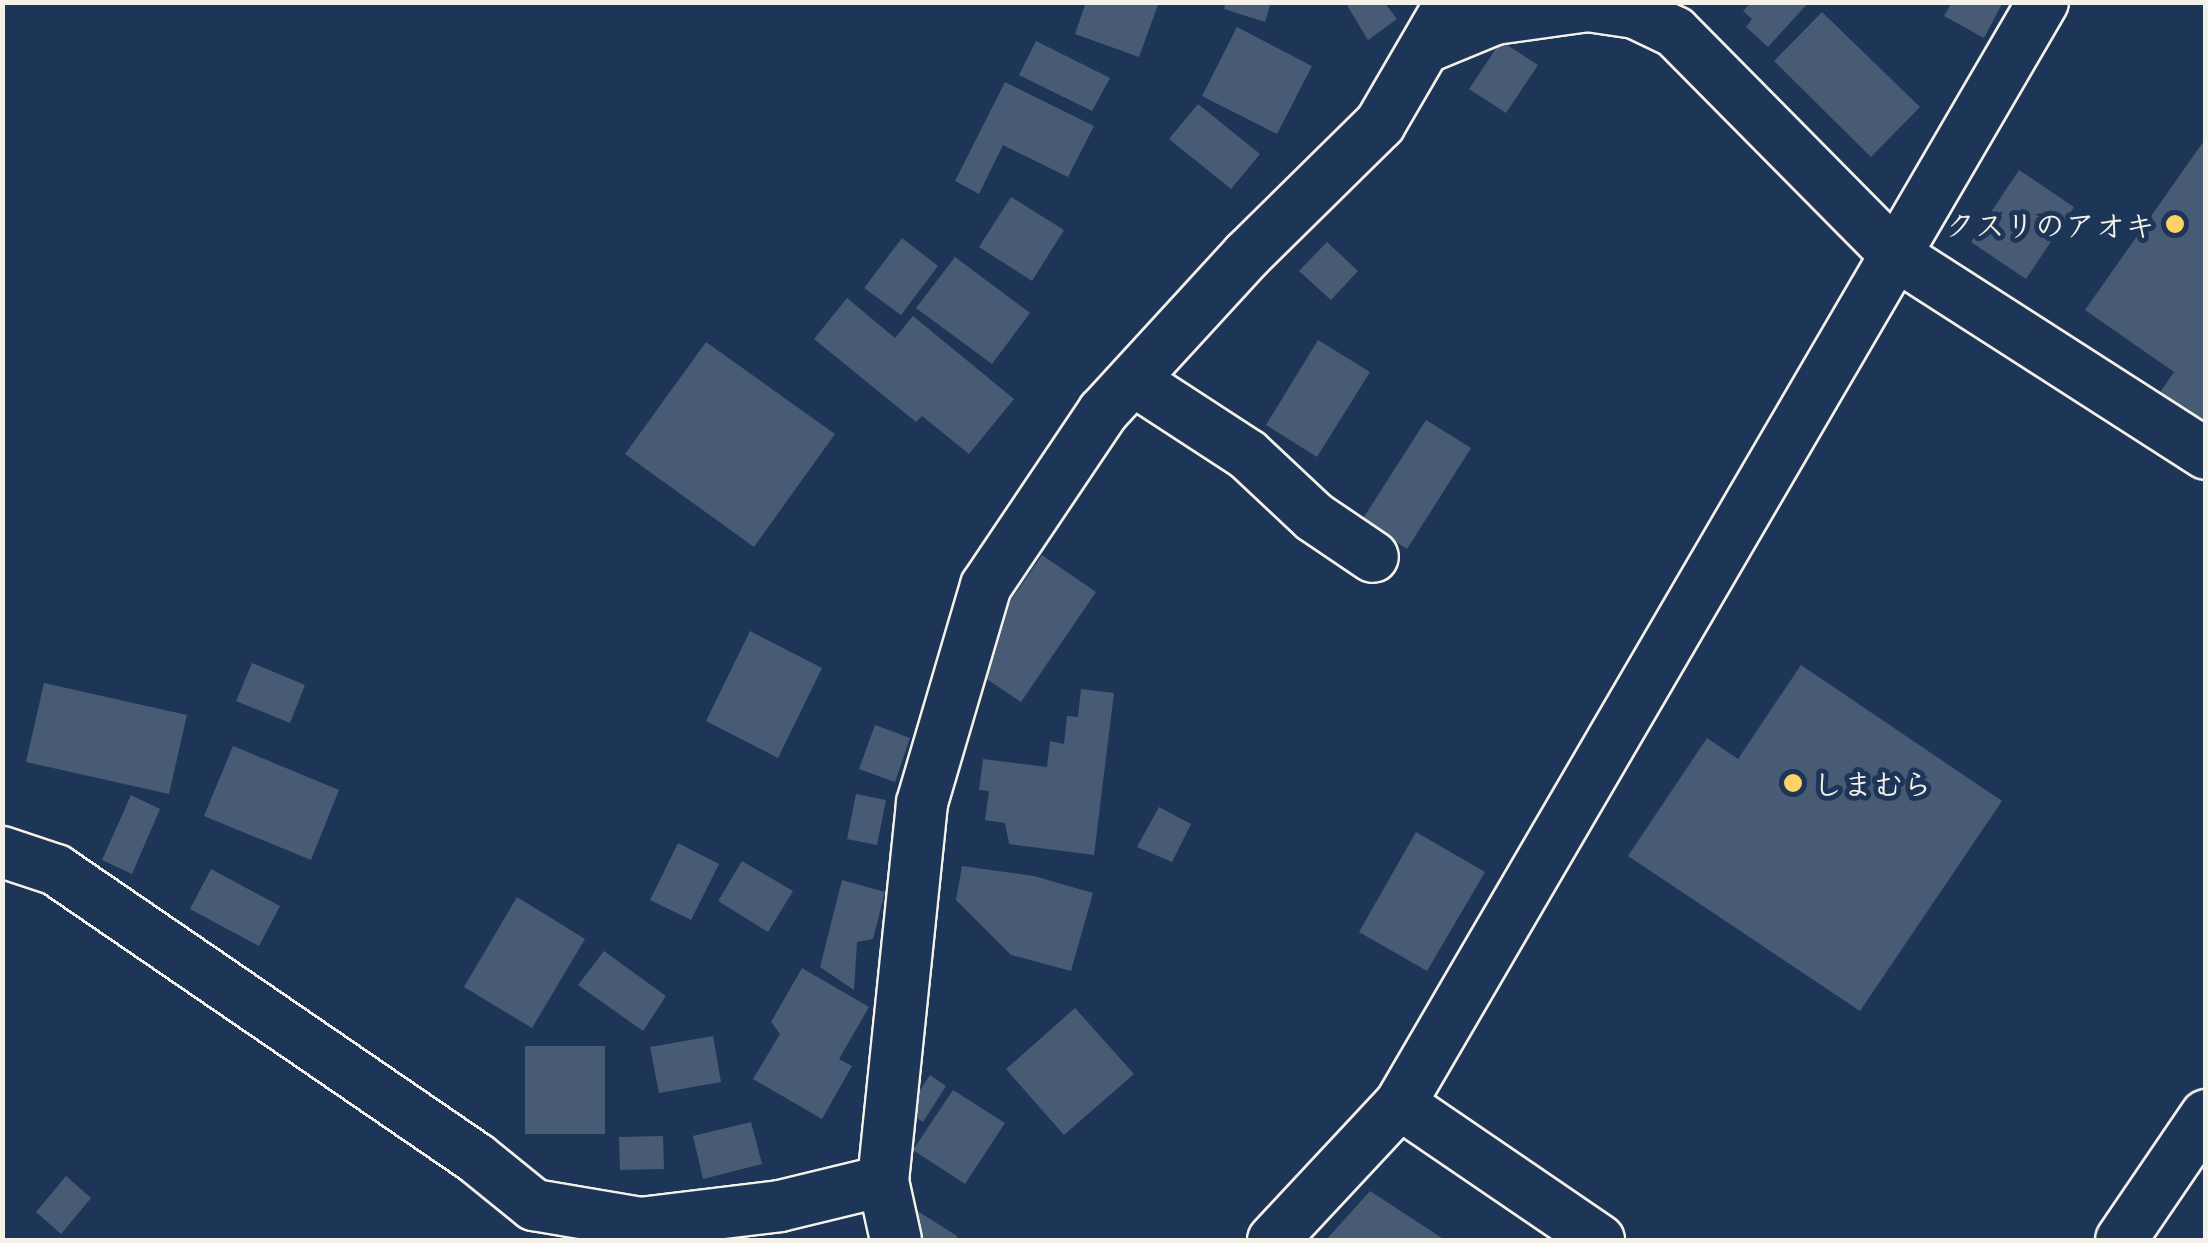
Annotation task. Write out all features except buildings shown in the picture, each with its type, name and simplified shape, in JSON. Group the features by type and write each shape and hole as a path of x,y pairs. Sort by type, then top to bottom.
{"street":[{"path":"896,1240 884,1181 922,803 986,586 1103,412 1380,124 1451,2"},
{"path":"1273,1240 1400,1104 2043,2"},
{"path":"1425,48 1495,18 1588,6 1634,12 1675,32 1896,254 2206,454"},
{"path":"1133,380 1248,454 1314,517 1373,556"},
{"path":"2,852 56,870 476,1158 534,1205 640,1224 780,1206 884,1181"},
{"path":"1400,1104 1600,1240"},
{"path":"2121,1240 2206,1115"}],"place":[{"name":"クスリのアオキ","path":"2175,224"},
{"name":"しまむら","path":"1793,783"}]}
